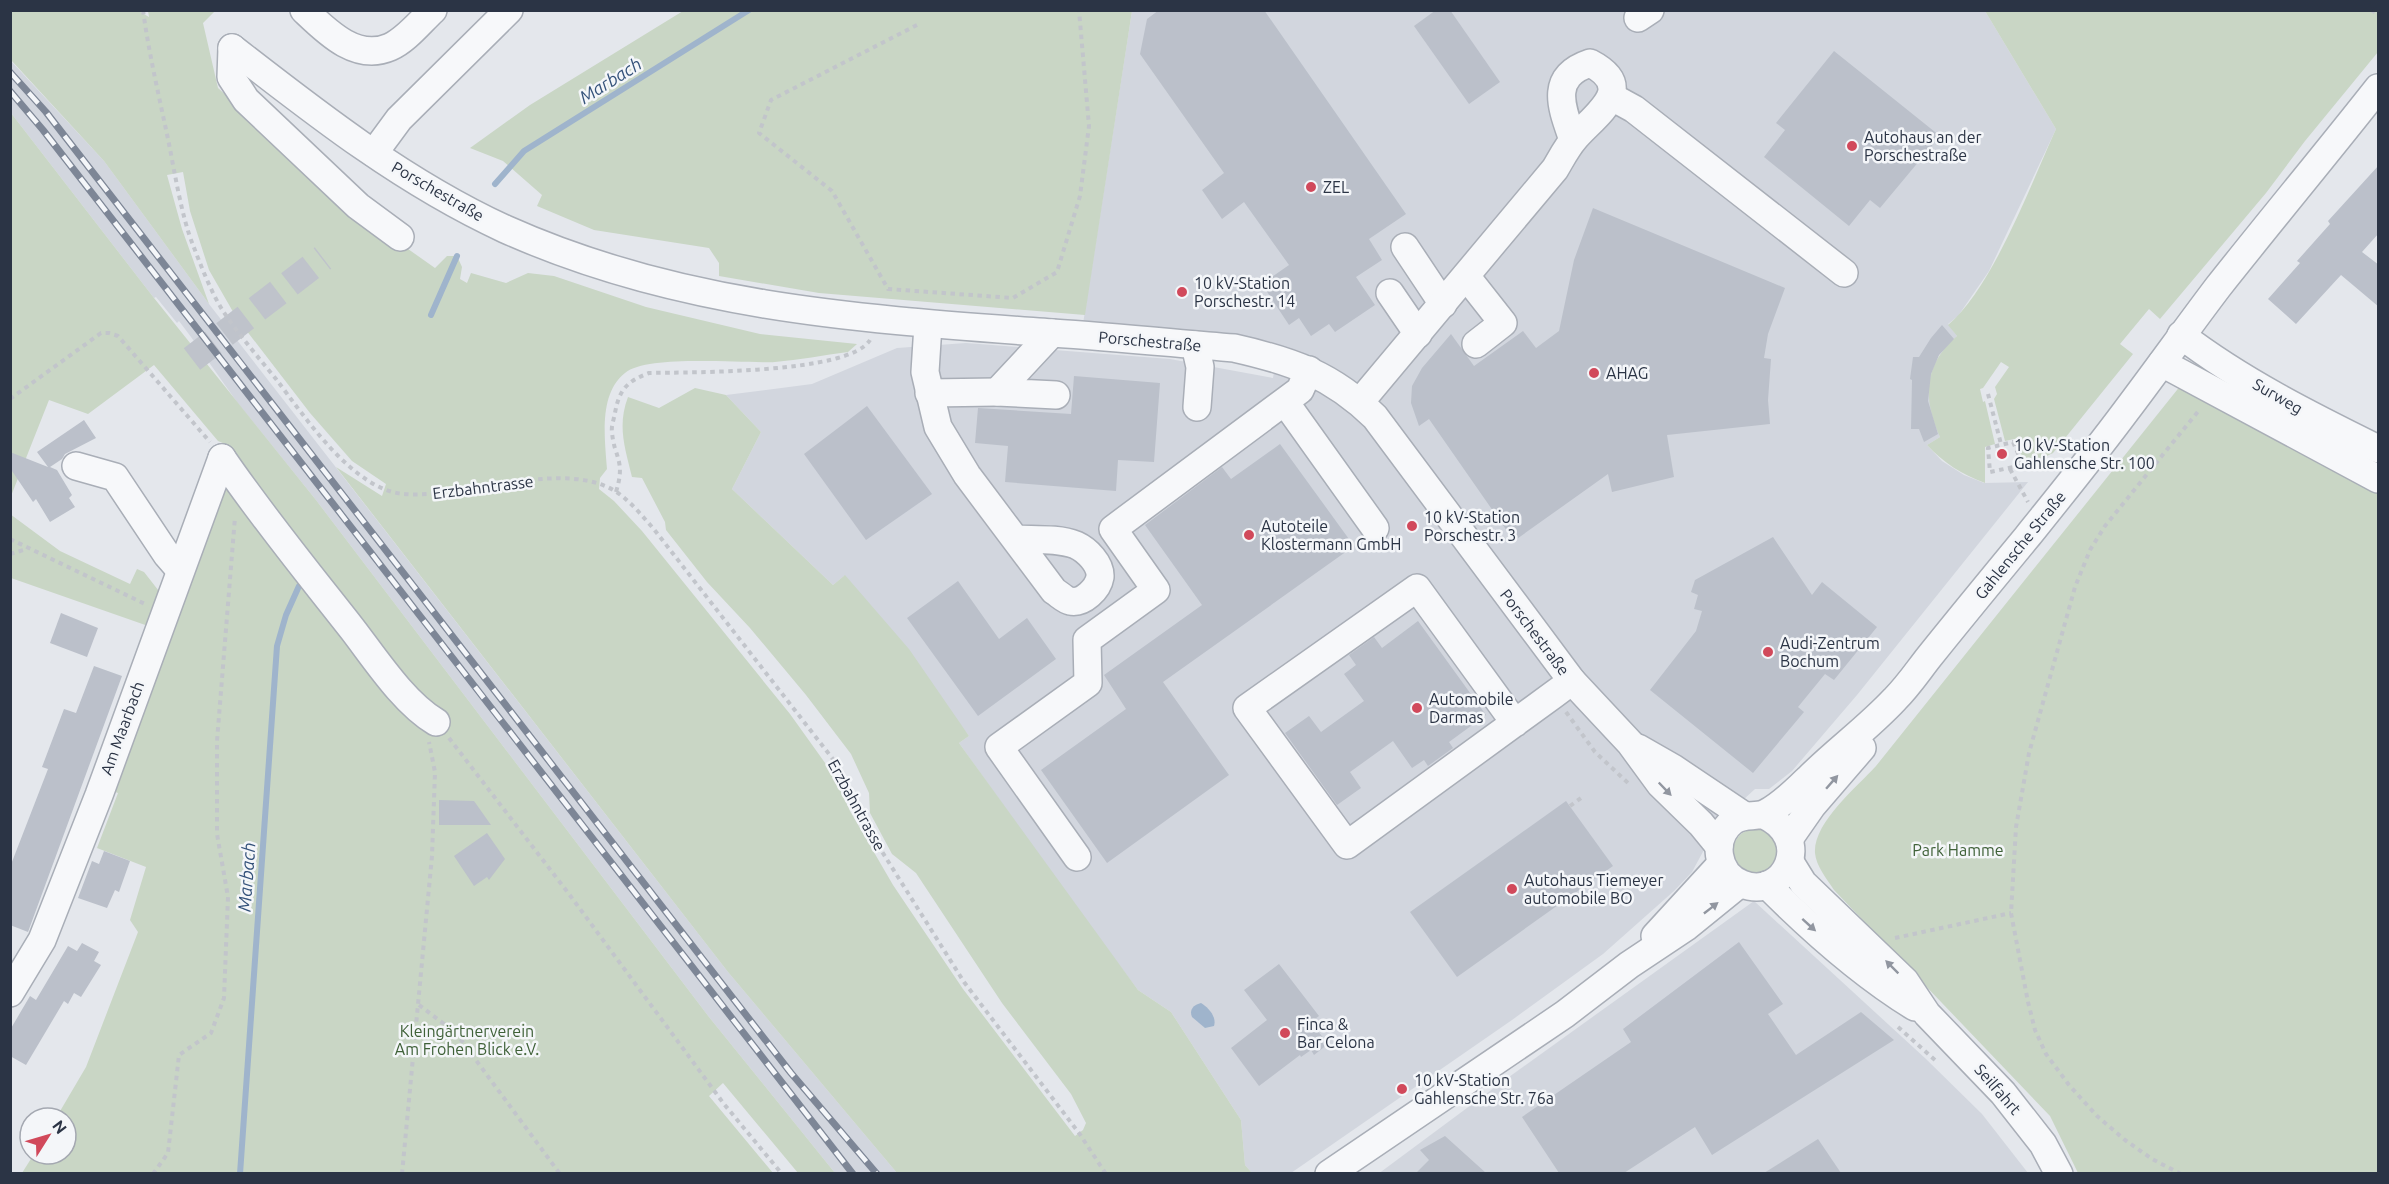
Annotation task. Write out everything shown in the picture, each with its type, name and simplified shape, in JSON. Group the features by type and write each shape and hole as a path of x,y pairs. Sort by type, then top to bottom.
{"street":[{"path":"304,10 333,37 350,46 376,51 400,41 433,10"},
{"path":"374,153 399,119 509,10"},
{"name":"Porschestraße","path":"400,237 358,206 246,100 231,77 232,48 316,114 424,186 505,228 559,250 659,284 777,307 928,325 1234,348 1269,356 1335,382 1360,402 1391,436 1572,681 1630,742 1660,784 1701,824 1720,855"},
{"path":"1360,402 1555,170 1573,140 1612,97 1613,91 1609,80 1600,69 1590,63 1578,67 1567,77 1561,90 1561,105 1573,140"},
{"name":"Gahlensche Straße","path":"1629,965 1720,855 1726,827 1789,798 1827,760 1897,698 2042,519 2102,443 2181,335 2379,88"},
{"path":"1612,97 1634,109 1844,273"},
{"path":"1405,247 1443,304"},
{"path":"1466,276 1503,323 1476,344"},
{"path":"1390,293 1418,334"},
{"path":"928,325 925,372 938,427 967,475 1016,539"},
{"path":"997,392 1053,333"},
{"name":"Surweg","path":"2181,335 2203,352 2314,417 2379,449"},
{"path":"1195,345 1200,367 1197,407"},
{"path":"2162,363 2379,479"},
{"path":"1077,857 999,747 1088,683 1087,640 1156,590 1113,529 1300,390 1309,370"},
{"path":"929,393 997,392 1056,396"},
{"path":"1285,402 1375,528"},
{"path":"222,458 360,639 428,717"},
{"name":"Am Maarbach","path":"10,993 42,940 99,795 222,458"},
{"path":"76,466 115,477 167,555 180,570"},
{"path":"1515,723 1417,588 1246,708 1347,846 1515,723 1572,681"},
{"name":"Gahlensche Straße","path":"1767,885 1781,876 1790,850 1812,806 1882,724 1897,698"},
{"name":"Porschestraße","path":"1630,742 1753,815"},
{"path":"1753,815 1775,820 1784,828 1790,850"},
{"name":"Seilfahrt","path":"1790,850 1812,891 1905,981 1927,1014 1984,1071 2043,1144 2059,1173"},
{"path":"1720,855 1728,875 1739,884 1753,887 1767,885"},
{"name":"Gahlensche Straße","path":"1329,1173 1564,1014 1629,965 1686,927 1739,884"},
{"name":"Seilfahrt","path":"1767,885 1792,910 1854,963 1890,992 1927,1014"}],"path":[{"path":"917,25 771,100 759,133 832,191 888,289 1013,298 1057,272 1080,196 1089,126 1079,10"},
{"path":"2371,10 2379,14"},
{"name":"Erzbahntrasse","path":"143,12 175,173 192,244 222,309 319,435 348,465 384,490 404,494 432,494 536,480 573,478 599,484 616,492 629,502 653,528 836,763 864,823 964,982 1079,1133 1106,1173"},
{"path":"616,492 621,463 612,431 617,398 623,387 633,379 649,373 752,369 823,363 846,357 865,347 884,320"},
{"path":"10,399 101,333 109,333 118,336 222,458"},
{"path":"2181,1173 2152,1159 2104,1122 2069,1086 2046,1054 2035,1030 2028,1002 2011,913 2016,827 2029,753 2049,674 2076,587 2091,550 2105,526 2214,391"},
{"path":"1988,394 2001,444"},
{"path":"2013,442 2023,465 2010,469 1990,472 1988,448 2013,442"},
{"path":"2010,469 2024,496 2042,519"},
{"path":"153,1173 168,1154 179,1055 211,1033 224,998 228,897 217,834 217,741 237,480"},
{"path":"10,539 164,614"},
{"path":"10,554 28,548"},
{"path":"402,1173 432,856 435,772 428,717"},
{"path":"428,717 569,894 724,1104 782,1173"},
{"path":"1570,806 1581,798"},
{"path":"1868,944 2011,913"},
{"path":"419,1004 456,1033 561,1173"},
{"path":"1892,1020 1938,1063"}],"shaded area":[{"path":"1132,11 1985,11 2056,129 1989,271 1958,316 1948,324 1957,336 1939,355 1928,388 1940,437 1927,445 1942,461 1964,475 1984,483 2028,482 1857,695 1792,771 1769,789 1755,789 1719,822 1692,872 1674,891 1603,954 1291,1173 1252,1173 1245,1165 1241,1120 1171,1012 1138,990 959,743 969,736 844,576 833,585 732,489 761,432 726,395 812,384 897,348 966,343 1170,359 1273,378 1278,347 1083,324"},
{"path":"10,60 104,161 209,304 728,972 897,1173 835,1173 709,1017 316,500 237,402 179,321 177,323 156,297 154,298 11,113"},
{"path":"1754,901 1926,1059 1982,1114 2028,1173 1378,1174 1502,1082"}],"green space":[{"path":"137,10 149,17 148,11 215,11 203,23 218,88 269,134 401,244 435,268 447,256 457,256 462,267 460,279 467,283 471,273 506,283 528,273 554,276 646,307 760,334 857,344 848,352 793,360 674,362 637,367 625,373 616,382 607,405 605,431 607,469 600,478 599,489 614,501 642,531 790,714 833,774 850,811 893,885 963,989 1075,1136 1083,1130 1086,1123 1071,1094 1002,1003 916,873 892,854 870,813 869,793 851,754 806,695 750,628 707,582 666,530 665,522 642,478 632,477 623,427 628,397 659,408 695,388 726,395 761,432 732,489 833,585 845,575 909,649 969,736 959,743 1138,990 1171,1012 1241,1120 1245,1165 1252,1173 897,1173 728,972 336,467 382,496 386,484 352,461 310,413 236,317 209,270 190,211 183,172 167,175 182,229 209,304 104,161 11,60 11,11"},
{"path":"683,11 1132,11 1085,315 819,293 719,276 719,263 709,248 594,230 537,206 542,195 503,161 470,148 530,105"},
{"path":"1985,11 2378,11 2378,52 2305,141 2266,193 2160,319 2149,309 2120,344 2133,354 2053,453 2026,466 2014,439 2005,441 1994,399 1997,394 1995,387 2009,367 2001,362 1980,389 1995,444 1985,447 1985,483 1953,467 1927,445 1940,437 1931,409 1929,383 1938,359 1957,336 1948,325 1965,308 1995,261 2023,205 2056,129"},
{"name":"Kleingärtnerverein Am Frohen Blick e.V.","path":"11,113 154,298 316,500 709,1017 835,1173 798,1173 723,1083 709,1096 773,1173 22,1173 26,1166 78,1166 78,1106 63,1106 86,1067 138,932 130,920 146,867 97,848 118,793 112,791 222,490 229,490 298,544 225,444 218,441 154,365 88,414 49,400 11,496"},
{"name":"Park Hamme","path":"2201,360 2378,461 2378,1173 2078,1173 2050,1116 1834,890 1817,863 1816,842 1828,818 1876,766"},
{"path":"10,514 60,551 130,584 137,569 144,572 162,595 151,627 11,578"},
{"path":"1755,829 1771,835 1777,851 1771,867 1755,873 1739,867 1733,851 1739,835"}],"water":[{"path":"1201,1003 1211,1013 1214,1026 1205,1028 1192,1017 1192,1008"}],"building":[{"name":"ZEL","path":"1159,10 1264,10 1406,214 1369,239 1382,260 1356,277 1375,305 1335,332 1329,324 1311,336 1299,318 1289,325 1262,284 1289,265 1244,202 1222,219 1202,190 1224,173 1140,54 1147,19"},
{"path":"1436,10 1450,10 1500,82 1469,104 1414,26"},
{"name":"Autohaus an der Porschestraße","path":"1834,51 1940,136 1880,208 1870,200 1849,226 1764,157 1785,130 1776,123"},
{"path":"2379,165 2379,233 2362,252 2379,265 2379,307 2341,275 2296,324 2268,299 2300,263 2297,261 2330,224 2328,221"},
{"name":"AHAG","path":"1593,208 1785,288 1768,334 1764,358 1771,359 1768,400 1770,424 1667,435 1674,477 1612,492 1608,474 1514,541 1429,419 1419,426 1411,403 1412,386 1422,368 1451,334 1474,366 1523,331 1536,348 1559,331 1574,260"},
{"path":"1942,325 1954,339 1939,355 1931,374 1928,401 1938,434 1924,442 1919,429 1911,429 1912,380 1910,379 1913,357 1919,357"},
{"path":"1074,376 1160,383 1154,462 1118,460 1116,491 1005,482 1008,446 975,443 978,408 1071,414"},
{"path":"867,406 932,494 866,540 804,454"},
{"path":"84,420 96,438 65,454 62,459 50,467 57,470 72,495 69,498 75,507 50,522 36,499 33,502 10,468 10,452 48,467 37,452"},
{"path":"1280,444 1354,546 1163,682 1229,775 1107,863 1041,770 1126,709 1104,675 1202,605 1145,525 1222,467 1231,479"},
{"name":"Audi-Zentrum Bochum","path":"1773,537 1812,595 1822,582 1877,627 1834,680 1825,674 1798,707 1804,712 1753,773 1650,690 1696,631 1702,611 1694,609 1698,595 1691,592 1695,580"},
{"path":"958,581 999,639 1027,618 1056,659 978,716 907,618"},
{"path":"61,613 98,628 87,657 50,643"},
{"name":"Automobile Darmas","path":"1418,621 1486,715 1449,742 1453,748 1428,766 1424,760 1412,768 1393,741 1350,772 1361,788 1337,805 1285,733 1309,716 1321,732 1364,701 1344,674 1356,665 1349,655 1374,637 1382,648"},
{"path":"94,666 122,676 28,932 10,925 10,867 48,769 42,767 64,709 76,713"},
{"path":"439,800 474,801 491,825 439,825"},
{"name":"Autohaus Tiemeyer automobile BO","path":"1566,801 1613,866 1457,977 1410,912"},
{"path":"487,833 505,859 489,880 487,877 474,886 454,856"},
{"path":"104,851 130,861 119,892 115,890 107,908 78,898 92,861 99,864"},
{"path":"1739,942 1783,1004 1768,1014 1796,1055 1861,1012 1894,1040 1712,1155 1695,1127 1624,1173 1559,1173 1522,1117 1631,1042 1623,1029"},
{"path":"82,943 99,952 94,961 101,965 81,997 74,993 68,1004 64,1001 26,1065 10,1056 10,1030 30,996 36,1000 68,946 77,951"},
{"name":"Finca & Bar Celona","path":"1279,964 1319,1016 1311,1022 1328,1044 1314,1055 1311,1050 1301,1057 1300,1055 1259,1086 1231,1048 1267,1020 1244,990"},
{"path":"1445,1136 1486,1173 1416,1173 1429,1160 1420,1150"},
{"path":"1818,1139 1841,1173 1764,1173"}],"waterway":[{"name":"Marbach","path":"495,184 524,151 749,10"},
{"name":"Marbach","path":"431,315 457,256"},
{"name":"Marbach","path":"240,1174 277,646 286,615 299,586"}],"tunnel":[{"path":"192,359 323,258"}],"railway":[{"path":"10,72 46,112 791,1073 877,1174"},
{"path":"10,91 43,130 853,1174"}],"place":[{"name":"Autohaus an der Porschestraße","path":"1852,146"},
{"name":"ZEL","path":"1311,187"},
{"name":"10 kV-Station Porschestr. 14","path":"1182,292"},
{"name":"AHAG","path":"1594,373"},
{"name":"10 kV-Station Gahlensche Str. 100","path":"2002,454"},
{"name":"10 kV-Station Porschestr. 3","path":"1412,526"},
{"name":"Autoteile Klostermann GmbH","path":"1249,535"},
{"name":"Audi-Zentrum Bochum","path":"1768,652"},
{"name":"Automobile Darmas","path":"1417,708"},
{"name":"Autohaus Tiemeyer automobile BO","path":"1512,889"},
{"name":"Finca & Bar Celona","path":"1285,1033"},
{"name":"10 kV-Station Gahlensche Str. 76a","path":"1402,1089"}]}
